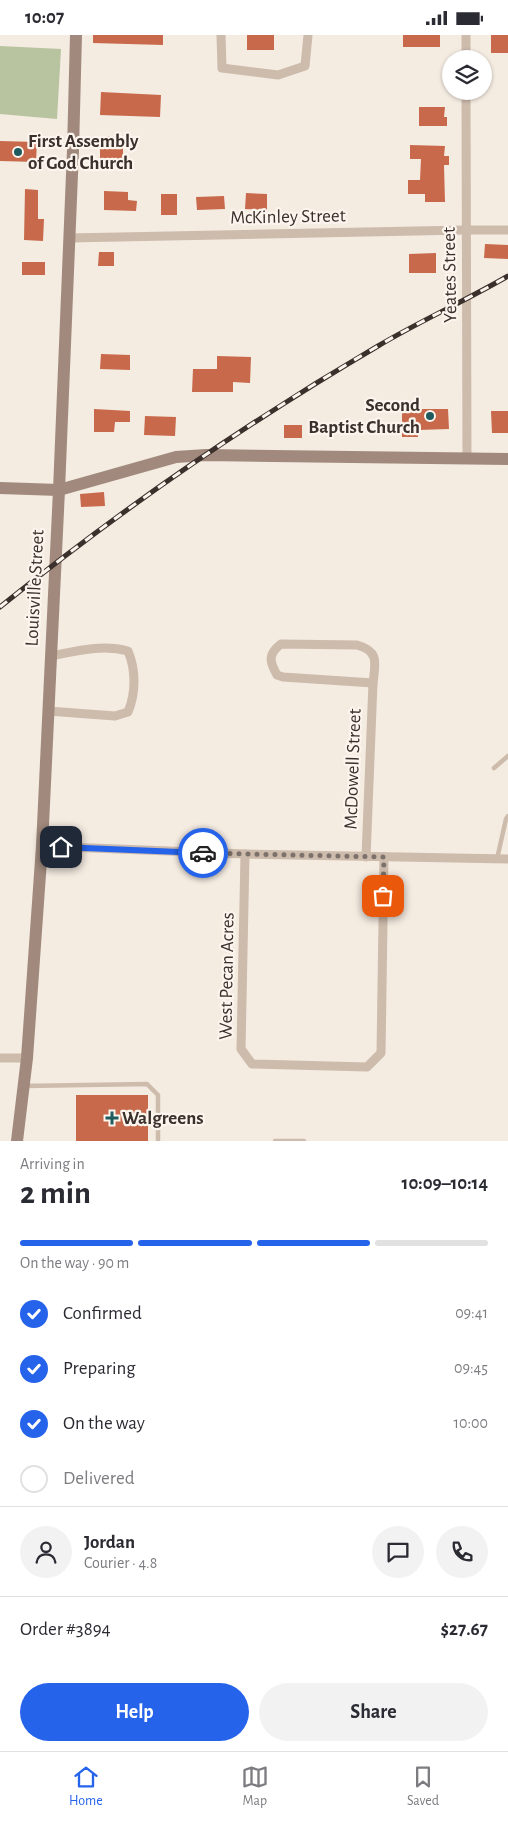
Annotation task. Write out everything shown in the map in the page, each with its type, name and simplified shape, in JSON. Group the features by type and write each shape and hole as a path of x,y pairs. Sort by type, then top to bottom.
{"street":[{"name":"Louisville Street","path":"17,1141 26,1059 42,846 59,490 76,35"},
{"path":"221,35 222,68 278,75 305,66 308,35"},
{"path":"466,35 466,50"},
{"name":"Yeates Street","path":"466,100 467,458"},
{"name":"McKinley Street","path":"69,238 508,230"},
{"path":"0,488 59,490 176,457 206,455 508,459"},
{"name":"McDowell Street","path":"366,857 375,663 374,654 367,647 358,645 281,644 273,650 271,657 272,667 277,675 283,677 373,683"},
{"path":"48,711 116,716 128,712 133,701 134,665 128,651 114,648 94,648 50,656"},
{"path":"42,846 245,854 508,859"},
{"name":"West Pecan Acres","path":"245,854 241,1049 252,1064 367,1067 381,1053 384,857"},
{"path":"0,1058 26,1059"}],"lane":[{"path":"494,768 508,756"},
{"path":"497,859 508,816"},
{"path":"23,1086 147,1085 158,1095 158,1141"},
{"path":"275,1141 304,1141"}],"green space":[{"path":"0,46 61,49 57,119 0,114"}],"building":[{"path":"93,35 163,35 163,45 93,43"},
{"path":"247,35 274,35 274,50 247,50"},
{"path":"403,35 440,35 440,47 403,47"},
{"path":"491,35 508,35 508,53 492,53"},
{"path":"101,92 161,95 160,117 100,115"},
{"path":"419,107 445,107 444,117 447,117 447,126 419,126"},
{"path":"104,136 114,136 114,142 123,142 123,162 100,162 100,147 104,147"},
{"name":"First Assembly of God Church","path":"0,141 37,142 36,162 0,161"},
{"path":"410,145 445,146 444,156 449,156 449,165 444,165 445,202 425,202 425,194 408,194 408,180 420,180 421,159 410,159"},
{"path":"25,189 38,190 38,219 44,219 43,241 24,240"},
{"path":"104,191 128,192 128,200 137,201 136,211 104,210"},
{"path":"246,193 267,194 267,210 245,209"},
{"path":"161,194 177,194 177,215 161,215"},
{"path":"224,196 225,209 197,210 196,197"},
{"path":"485,244 508,245 508,259 484,258"},
{"path":"99,252 114,252 114,266 98,266"},
{"path":"436,253 436,273 409,273 409,254"},
{"path":"22,262 45,262 45,275 22,275"},
{"path":"101,354 130,355 130,370 100,369"},
{"path":"217,356 251,357 250,383 233,382 233,392 192,392 193,369 217,369"},
{"path":"402,401 419,401 419,409 448,409 449,429 418,430 418,437 402,437"},
{"path":"94,409 130,411 130,422 115,422 114,432 94,432"},
{"path":"491,411 508,411 508,433 492,433"},
{"path":"145,416 176,417 175,436 144,435"},
{"path":"284,425 302,425 302,438 284,438"},
{"path":"104,492 105,506 81,507 80,494"},
{"name":"Walgreens","path":"76,1095 148,1095 148,1141 76,1141"}],"railway":[{"path":"0,607 137,503 280,406 378,346 508,276"}],"way so far":[{"path":"203,853 384,857 383,896"}],"place":[{"name":"First Assembly of God Church","path":"18,152"},
{"name":"Second Baptist Church","path":"430,416"},
{"name":"Walgreens","path":"112,1118"}],"route":[{"path":"61,847 203,853"}]}
